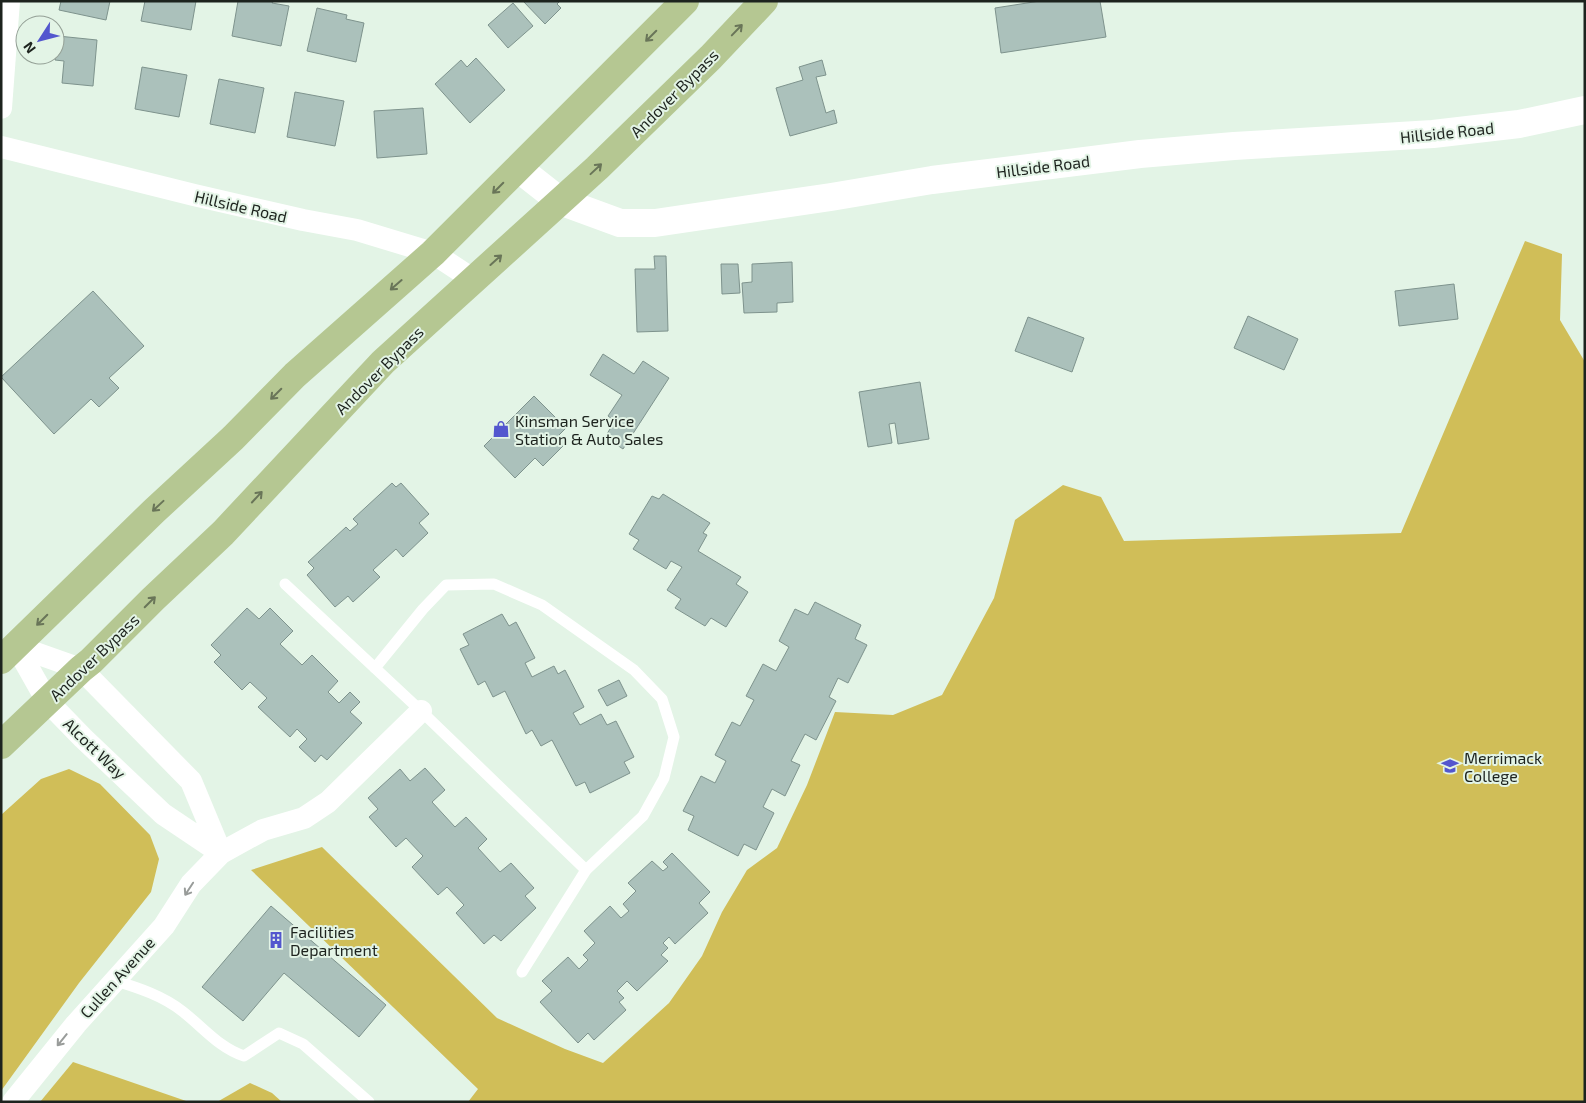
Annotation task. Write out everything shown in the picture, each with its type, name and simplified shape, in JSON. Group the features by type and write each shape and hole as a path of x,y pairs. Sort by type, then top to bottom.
{"main road":[{"path":"9,653 146,518 233,438 295,375 433,253 685,1"},
{"name":"Andover Bypass","path":"1,745 223,533 384,362 597,168 764,1"}],"street":[{"path":"1,108 9,1"},
{"name":"Hillside Road","path":"518,168 560,201 620,223 655,223 822,199 932,180 1140,154 1234,146 1433,134 1518,124 1585,110"},
{"name":"Hillside Road","path":"1,147 194,195 303,220 357,230 433,253 474,280"},
{"path":"9,653 81,669 191,782 221,852 263,830 304,818 328,802 421,711"},
{"name":"Alcott Way","path":"9,653 47,701 163,814 221,852"},
{"name":"Cullen Avenue","path":"13,1102 76,1024 164,926 190,884 221,852"}],"lane":[{"path":"285,584 421,711 586,870"},
{"path":"375,668 446,584 494,584 542,605 634,670 662,699 674,737 664,778 643,816 586,870 522,972"},
{"path":"116,981 146,990 181,1009 230,1052 244,1056 279,1033 303,1044 369,1102"}],"shaded area":[{"path":"1525,241 1562,254 1560,320 1585,362 1585,1102 468,1102 478,1089 251,870 322,847 497,1018 565,1049 603,1063 669,1003 702,956 722,912 747,870 777,848 807,785 835,712 893,715 942,695 994,598 1015,520 1063,485 1101,497 1124,541 1401,533"},
{"path":"69,769 100,784 150,835 159,859 151,892 79,983 1,1091 1,815 41,779"},
{"path":"73,1062 189,1102 40,1102"},
{"path":"250,1083 272,1093 282,1102 217,1102"}],"building":[{"path":"61,1 110,1 106,20 59,10"},
{"path":"145,1 196,1 191,30 141,21"},
{"path":"238,1 273,1 272,3 289,6 281,46 232,36"},
{"path":"523,1 560,1 557,4 561,8 545,24"},
{"path":"1040,1 1100,1 1106,37 1001,53 995,8"},
{"path":"513,3 533,26 508,48 488,25"},
{"path":"317,8 347,15 346,19 364,23 356,62 307,51"},
{"path":"65,37 97,40 93,86 62,83 65,65"},
{"path":"476,58 505,90 470,123 435,84 461,60 467,67"},
{"path":"822,60 826,75 816,77 826,113 834,110 837,123 790,136 776,88 803,80 799,67"},
{"path":"142,67 187,75 179,117 135,109"},
{"path":"219,79 264,88 255,133 210,124"},
{"path":"295,92 344,101 335,146 287,137"},
{"path":"423,108 427,154 377,158 374,111"},
{"path":"654,256 666,256 668,331 637,332 635,269 655,269"},
{"path":"792,262 793,302 777,303 777,312 744,313 742,283 752,282 752,264"},
{"path":"721,264 738,264 740,293 722,294"},
{"path":"1454,284 1458,319 1399,326 1395,291"},
{"path":"93,291 144,346 109,378 119,388 99,407 91,399 54,434 1,377"},
{"path":"1248,316 1298,339 1284,370 1234,348"},
{"path":"1028,317 1084,338 1072,372 1015,351"},
{"path":"603,354 634,374 643,361 669,378 623,449 605,437 615,421 608,416 622,395 590,375"},
{"path":"920,382 929,439 898,444 895,423 889,424 892,443 868,447 859,392"},
{"path":"534,396 566,428 558,436 566,443 543,466 535,458 515,478 484,446"},
{"path":"392,483 396,487 401,483 429,514 419,523 428,533 403,557 396,549 373,570 380,577 353,602 348,596 335,607 307,575 314,568 308,562 346,527 350,531 358,524 353,519"},
{"path":"663,494 710,523 703,533 707,535 698,551 741,577 736,584 748,592 726,627 711,618 705,626 675,608 681,599 667,590 682,567 671,561 666,569 633,549 639,540 629,534 652,496 659,499"},
{"path":"815,602 861,625 855,639 867,645 848,683 838,678 829,697 836,701 816,740 805,734 791,761 800,765 785,796 772,789 763,807 774,813 756,850 744,844 738,856 688,830 694,816 683,811 701,776 715,783 726,761 715,755 732,722 740,726 754,700 746,696 763,664 776,671 789,647 779,641 795,609 808,615"},
{"path":"247,608 259,619 270,608 293,631 280,644 302,665 312,655 338,681 328,692 339,703 350,692 360,702 350,712 362,723 327,760 321,755 315,762 299,747 307,739 297,729 290,737 258,707 267,698 250,682 242,690 214,662 221,655 211,645"},
{"path":"502,614 509,626 516,622 535,658 525,663 532,677 554,666 558,674 565,670 584,707 573,713 580,725 601,714 607,725 616,721 634,757 624,762 630,773 590,793 585,782 576,786 552,740 541,746 532,730 526,734 505,691 493,697 485,681 478,685 460,649 469,645 463,634"},
{"path":"619,680 627,696 607,706 598,690"},
{"path":"425,768 445,790 432,802 455,827 466,817 487,839 478,848 500,872 511,863 534,888 525,896 536,908 501,941 494,935 484,944 456,913 464,905 447,887 438,895 412,867 423,856 406,838 396,847 369,817 378,809 368,798 400,769 410,781"},
{"path":"672,853 710,892 699,903 708,913 675,944 669,937 663,943 668,948 661,955 668,961 637,991 627,981 617,991 624,998 619,1002 626,1010 594,1040 588,1033 578,1043 540,1002 552,991 542,981 568,957 579,969 588,960 583,955 595,943 584,931 610,906 621,918 629,911 623,904 636,891 628,883 652,861 663,871 668,867 663,862"},
{"name":"Facilities Department","path":"271,906 386,1005 359,1037 284,973 243,1021 202,987"}],"place":[{"name":"Kinsman Service Station & Auto Sales","path":"501,429"},
{"name":"Merrimack College","path":"1450,766"},
{"name":"Facilities Department","path":"276,940"}]}
